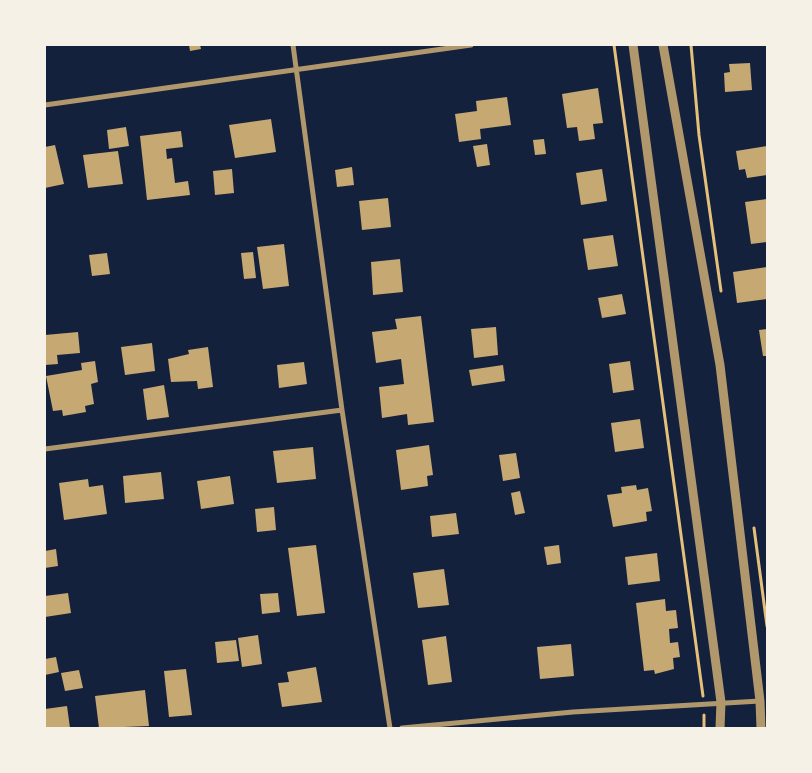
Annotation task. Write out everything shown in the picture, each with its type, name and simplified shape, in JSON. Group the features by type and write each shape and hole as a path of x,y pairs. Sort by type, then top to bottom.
{"street":[{"path":"293,45 342,410 390,728"},
{"path":"45,105 472,45"},
{"path":"633,45 721,702 720,728"},
{"path":"663,45 720,366 760,701 761,728"},
{"path":"45,449 342,410"},
{"path":"402,728 721,702 760,701"}],"path":[{"path":"614,45 700,661 704,728"}],"building":[{"path":"189,45 200,45 201,49 190,51"},
{"path":"750,63 752,90 725,92 724,73 730,72 729,64"},
{"path":"598,88 603,123 593,124 595,139 579,141 577,127 567,128 562,94"},
{"path":"507,97 511,125 480,129 481,139 459,142 455,114 477,111 476,101"},
{"path":"271,119 276,152 235,158 229,125"},
{"path":"126,127 129,146 109,149 107,130"},
{"path":"181,131 183,147 166,149 167,159 172,158 175,183 188,181 190,195 147,200 140,136"},
{"path":"544,139 546,154 535,155 533,140"},
{"path":"487,144 490,165 477,167 473,146"},
{"path":"55,145 64,184 45,188 45,147"},
{"path":"767,146 767,175 747,178 745,169 739,170 736,151"},
{"path":"118,151 123,184 88,188 83,155"},
{"path":"352,167 354,185 337,187 335,170"},
{"path":"232,169 234,193 215,195 213,171"},
{"path":"602,169 607,201 581,205 576,173"},
{"path":"388,198 391,227 362,230 359,201"},
{"path":"767,199 767,242 751,244 745,202"},
{"path":"613,235 618,266 588,270 583,239"},
{"path":"284,244 289,286 263,289 257,247"},
{"path":"253,252 256,278 244,279 241,253"},
{"path":"107,253 110,274 92,276 89,255"},
{"path":"400,259 403,292 373,295 371,262"},
{"path":"767,267 767,299 737,303 733,272"},
{"path":"622,294 626,314 602,318 598,298"},
{"path":"421,316 434,422 408,425 407,414 382,418 379,387 404,384 401,359 376,363 372,332 397,329 395,319"},
{"path":"496,327 498,355 474,358 471,329"},
{"path":"767,329 767,356 763,356 759,330"},
{"path":"78,332 80,353 57,355 58,364 45,365 45,335"},
{"path":"152,343 155,371 125,375 121,347"},
{"path":"208,347 213,387 198,389 197,381 171,382 168,359 189,354 188,350"},
{"path":"95,361 98,382 91,384 94,404 85,406 86,412 63,416 62,410 53,411 46,376 82,370 81,363"},
{"path":"630,361 634,390 613,393 609,364"},
{"path":"304,362 307,384 279,388 277,365"},
{"path":"503,365 505,381 472,386 469,370"},
{"path":"164,385 169,417 147,420 143,389"},
{"path":"640,419 644,448 615,452 611,423"},
{"path":"429,445 433,475 427,476 428,486 401,490 396,450"},
{"path":"313,447 316,479 277,483 273,451"},
{"path":"516,453 520,478 503,481 499,455"},
{"path":"161,472 164,499 125,503 123,476"},
{"path":"230,476 234,504 201,509 197,481"},
{"path":"88,479 89,487 103,485 107,514 64,520 59,483"},
{"path":"636,485 637,490 648,488 652,511 646,512 647,521 613,527 607,495 622,493 621,487"},
{"path":"520,491 525,513 515,515 511,493"},
{"path":"274,507 276,530 257,532 255,509"},
{"path":"456,513 459,534 432,537 430,516"},
{"path":"316,545 325,613 297,616 288,548"},
{"path":"559,545 561,563 547,565 544,547"},
{"path":"56,549 58,566 45,568 45,551"},
{"path":"657,553 660,581 628,585 625,557"},
{"path":"444,569 449,605 418,608 413,573"},
{"path":"68,593 71,613 45,617 45,596"},
{"path":"278,593 280,612 262,614 260,594"},
{"path":"665,599 666,611 676,610 678,628 669,629 670,643 678,642 680,657 673,658 674,669 655,674 654,670 644,671 636,603"},
{"path":"258,635 262,664 242,667 238,638"},
{"path":"446,636 452,682 428,685 422,640"},
{"path":"236,640 239,661 217,663 215,642"},
{"path":"571,644 574,676 540,679 537,647"},
{"path":"56,657 59,672 45,675 45,659"},
{"path":"316,667 322,702 282,707 278,683 289,682 287,672"},
{"path":"186,669 192,715 169,717 164,671"},
{"path":"79,670 83,688 65,691 61,673"},
{"path":"145,690 149,726 99,728 95,696"},
{"path":"67,706 70,728 45,728 45,709"}]}
